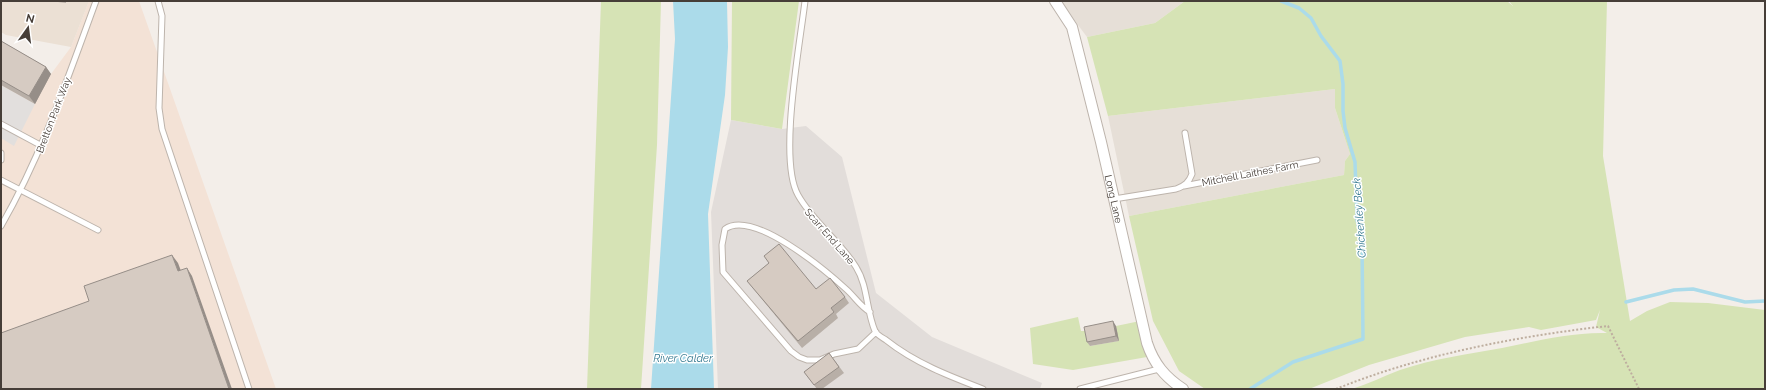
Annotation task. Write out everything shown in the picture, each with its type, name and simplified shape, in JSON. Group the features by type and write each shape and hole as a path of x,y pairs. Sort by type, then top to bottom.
{"street":[{"name":"Long Lane","path":"1055,1 1072,27 1101,142 1147,344 1152,358 1159,369 1183,389"}],"lane":[{"name":"Bretton Park Way","path":"1,226 21,191 42,146 96,1"},
{"path":"158,1 162,16 159,108 162,129 249,389"},
{"name":"Scarr End Lane","path":"806,1 794,84 789,151 790,172 796,193 806,209 855,264 861,275 876,332"},
{"path":"1,124 42,146"},
{"name":"Mitchell Laithes Farm","path":"1184,186 1190,180 1192,174 1185,133"},
{"path":"1,153 1,160"},
{"name":"Mitchell Laithes Farm","path":"1114,199 1176,189 1184,186 1317,160"},
{"path":"1,180 98,230"},
{"path":"870,312 861,306 848,290 827,272 788,244 762,229 736,225 725,229 722,245 723,272 791,351 799,357 807,360 820,360 834,354 858,349 876,332 894,346 918,361 983,389"},
{"path":"1080,389 1159,369"}],"path":[{"path":"1336,389 1372,374 1496,342 1562,331 1608,326 1639,389"}],"shaded area":[{"path":"1,1 89,1 71,47 6,35 1,32"},
{"path":"89,1 139,1 276,389 1,389 1,46 51,74 71,47"},
{"path":"1060,1 1185,1 1155,23 1087,37"},
{"path":"1,85 35,104 14,146 1,138"},
{"path":"1335,89 1335,108 1350,154 1345,161 1344,175 1129,216 1108,116"},
{"path":"731,120 782,129 806,126 842,157 876,293 932,337 1042,383 1040,389 718,389 711,212"}],"green space":[{"path":"601,1 661,1 657,145 641,389 587,389"},
{"path":"732,1 799,1 782,129 731,120"},
{"path":"1185,1 1507,1 1513,6 1509,1 1607,1 1603,156 1630,321 1647,311 1670,302 1708,303 1765,310 1765,389 1352,389 1400,370 1437,360 1554,338 1580,334 1607,333 1596,327 1600,310 1596,320 1541,330 1529,327 1465,337 1369,365 1309,389 1205,389 1179,371 1153,321 1129,216 1344,175 1345,161 1350,154 1335,108 1335,89 1108,116 1087,37 1155,23"},
{"path":"1078,317 1081,331 1087,331 1090,346 1118,341 1116,326 1140,321 1147,357 1073,370 1033,364 1030,328"}],"water":[{"name":"River Calder","path":"673,1 727,2 728,47 725,95 708,214 714,389 651,389 675,39"}],"building":[{"path":"1,41 46,67 29,96 1,80"},
{"path":"779,244 816,289 830,278 845,297 831,308 834,312 798,341 747,281 769,263 764,256"},
{"path":"172,255 178,271 187,268 229,389 1,389 1,333 89,301 84,286"},
{"path":"1113,321 1116,336 1087,342 1084,327"},
{"path":"829,353 839,367 814,385 804,372"}],"waterway":[{"name":"Chickenley Beck","path":"1250,389 1293,362 1363,339 1362,242 1357,220 1355,162 1345,128 1343,111 1343,84 1340,61 1321,36 1311,18 1299,8 1281,1"},
{"path":"1626,302 1674,290 1693,289 1745,302 1765,301"}]}
